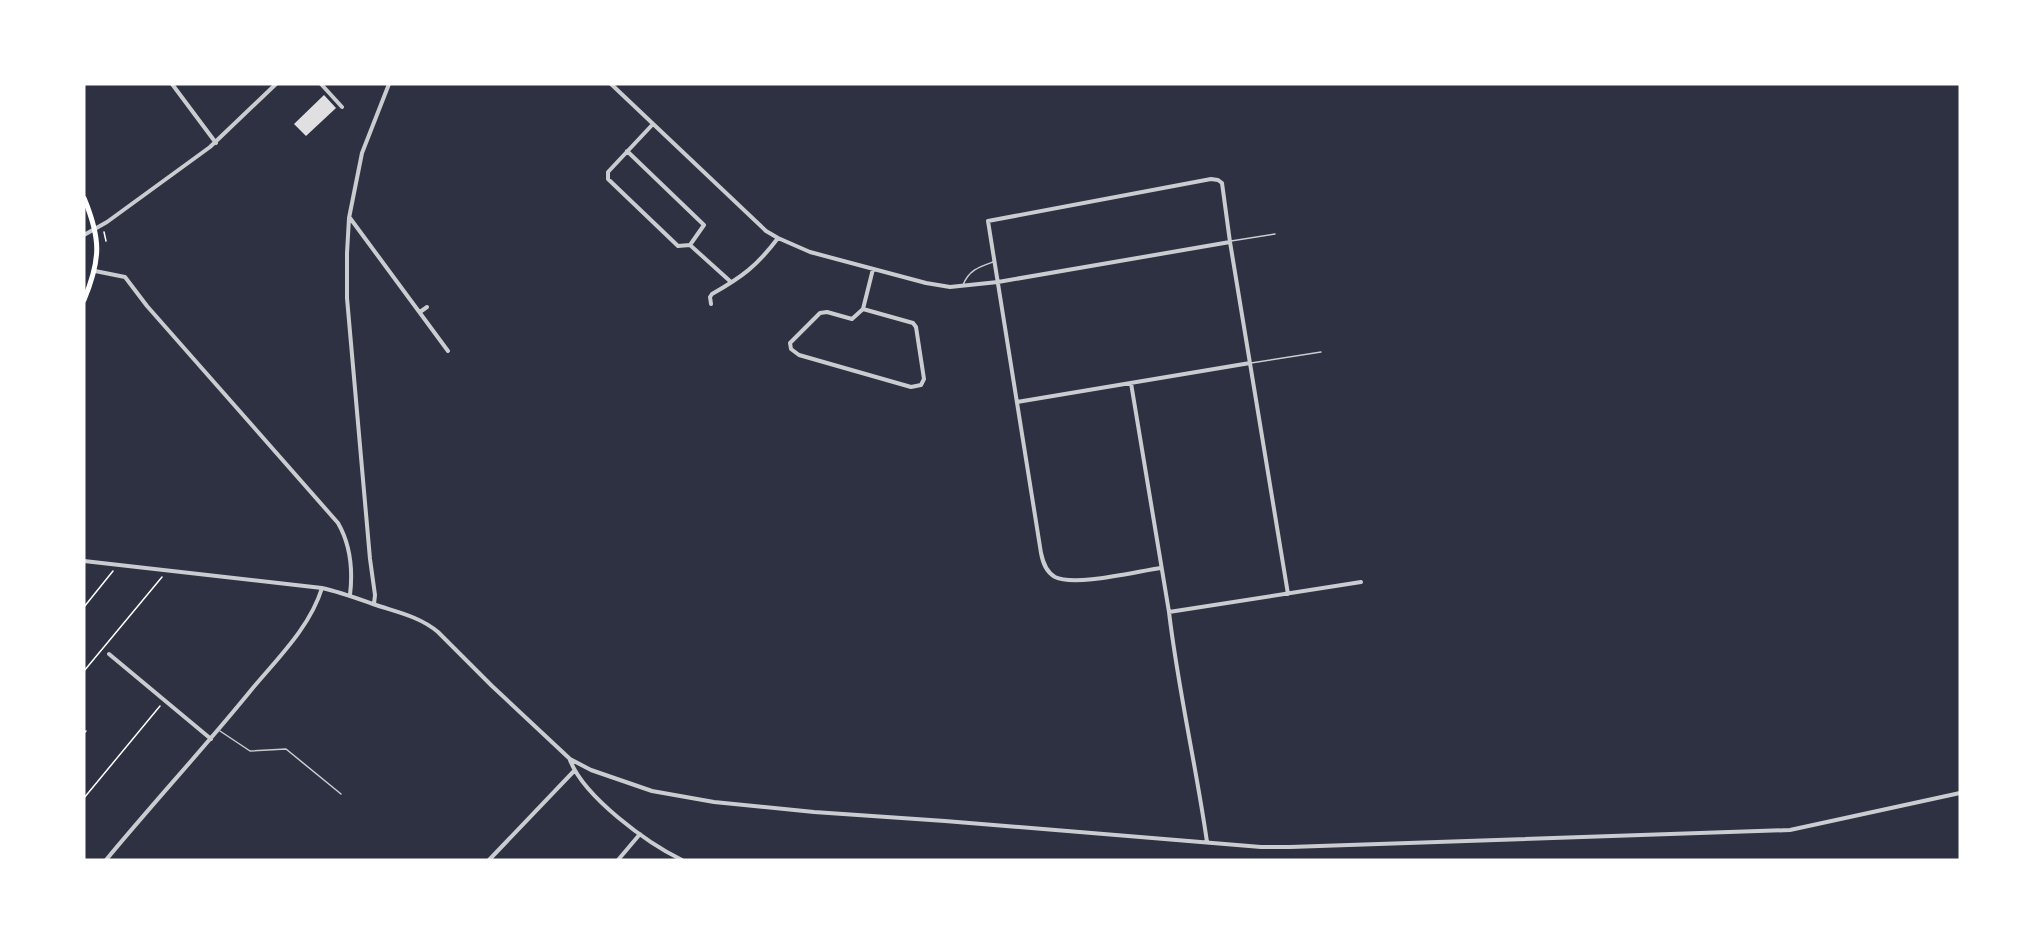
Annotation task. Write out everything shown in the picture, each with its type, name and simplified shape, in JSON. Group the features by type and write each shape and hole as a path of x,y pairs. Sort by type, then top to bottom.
{"main road":[{"path":"84,198 93,218 97,257 95,271 84,300"}],"street":[{"path":"172,84 216,143"},
{"path":"84,235 95,230 216,143 276,84"},
{"path":"321,84 342,107"},
{"path":"374,604 347,298 347,252 349,218 362,153 389,84"},
{"path":"611,84 756,223 777,238 810,252 926,283 950,287 998,282 1230,242"},
{"path":"653,124 608,172 608,179 678,246 690,245 731,282"},
{"path":"627,151 704,225 690,245"},
{"path":"1161,568 1080,580 1065,580 1053,576 1046,568 1041,554 988,221 1211,179 1222,183 1288,594"},
{"path":"349,218 448,351"},
{"path":"711,304 712,294 747,273 765,255 777,238"},
{"path":"863,309 913,323 916,327 924,379 921,385 911,387 799,355 791,349 790,343 820,313 827,312 852,319 863,309 873,269"},
{"path":"95,271 125,277 147,306 338,523 348,544 350,595"},
{"path":"420,312 427,307"},
{"path":"1017,402 1250,363"},
{"path":"1131,383 1169,612 1169,627 1206,842"},
{"path":"84,561 322,588 406,614 429,625 570,759 591,770 652,791 714,802 825,813 1261,847 1290,847 1790,830 1960,793"},
{"path":"1169,612 1361,582"},
{"path":"106,860 219,730 304,626 317,604 322,588"},
{"path":"109,654 211,739"},
{"path":"570,759 574,771 585,786 640,834 664,851 682,860"},
{"path":"489,860 574,771"},
{"path":"618,860 640,834"}],"lane":[{"path":"1230,242 1275,234"},
{"path":"962,286 966,276 974,269 994,262"},
{"path":"1250,363 1321,352"},
{"path":"219,730 250,751 286,749 341,794"}],"path":[{"path":"102,225 106,241"},
{"path":"84,607 113,571"},
{"path":"84,671 162,576"},
{"path":"84,798 165,700"}],"building":[{"path":"324,95 336,108 306,136 294,124"}]}
